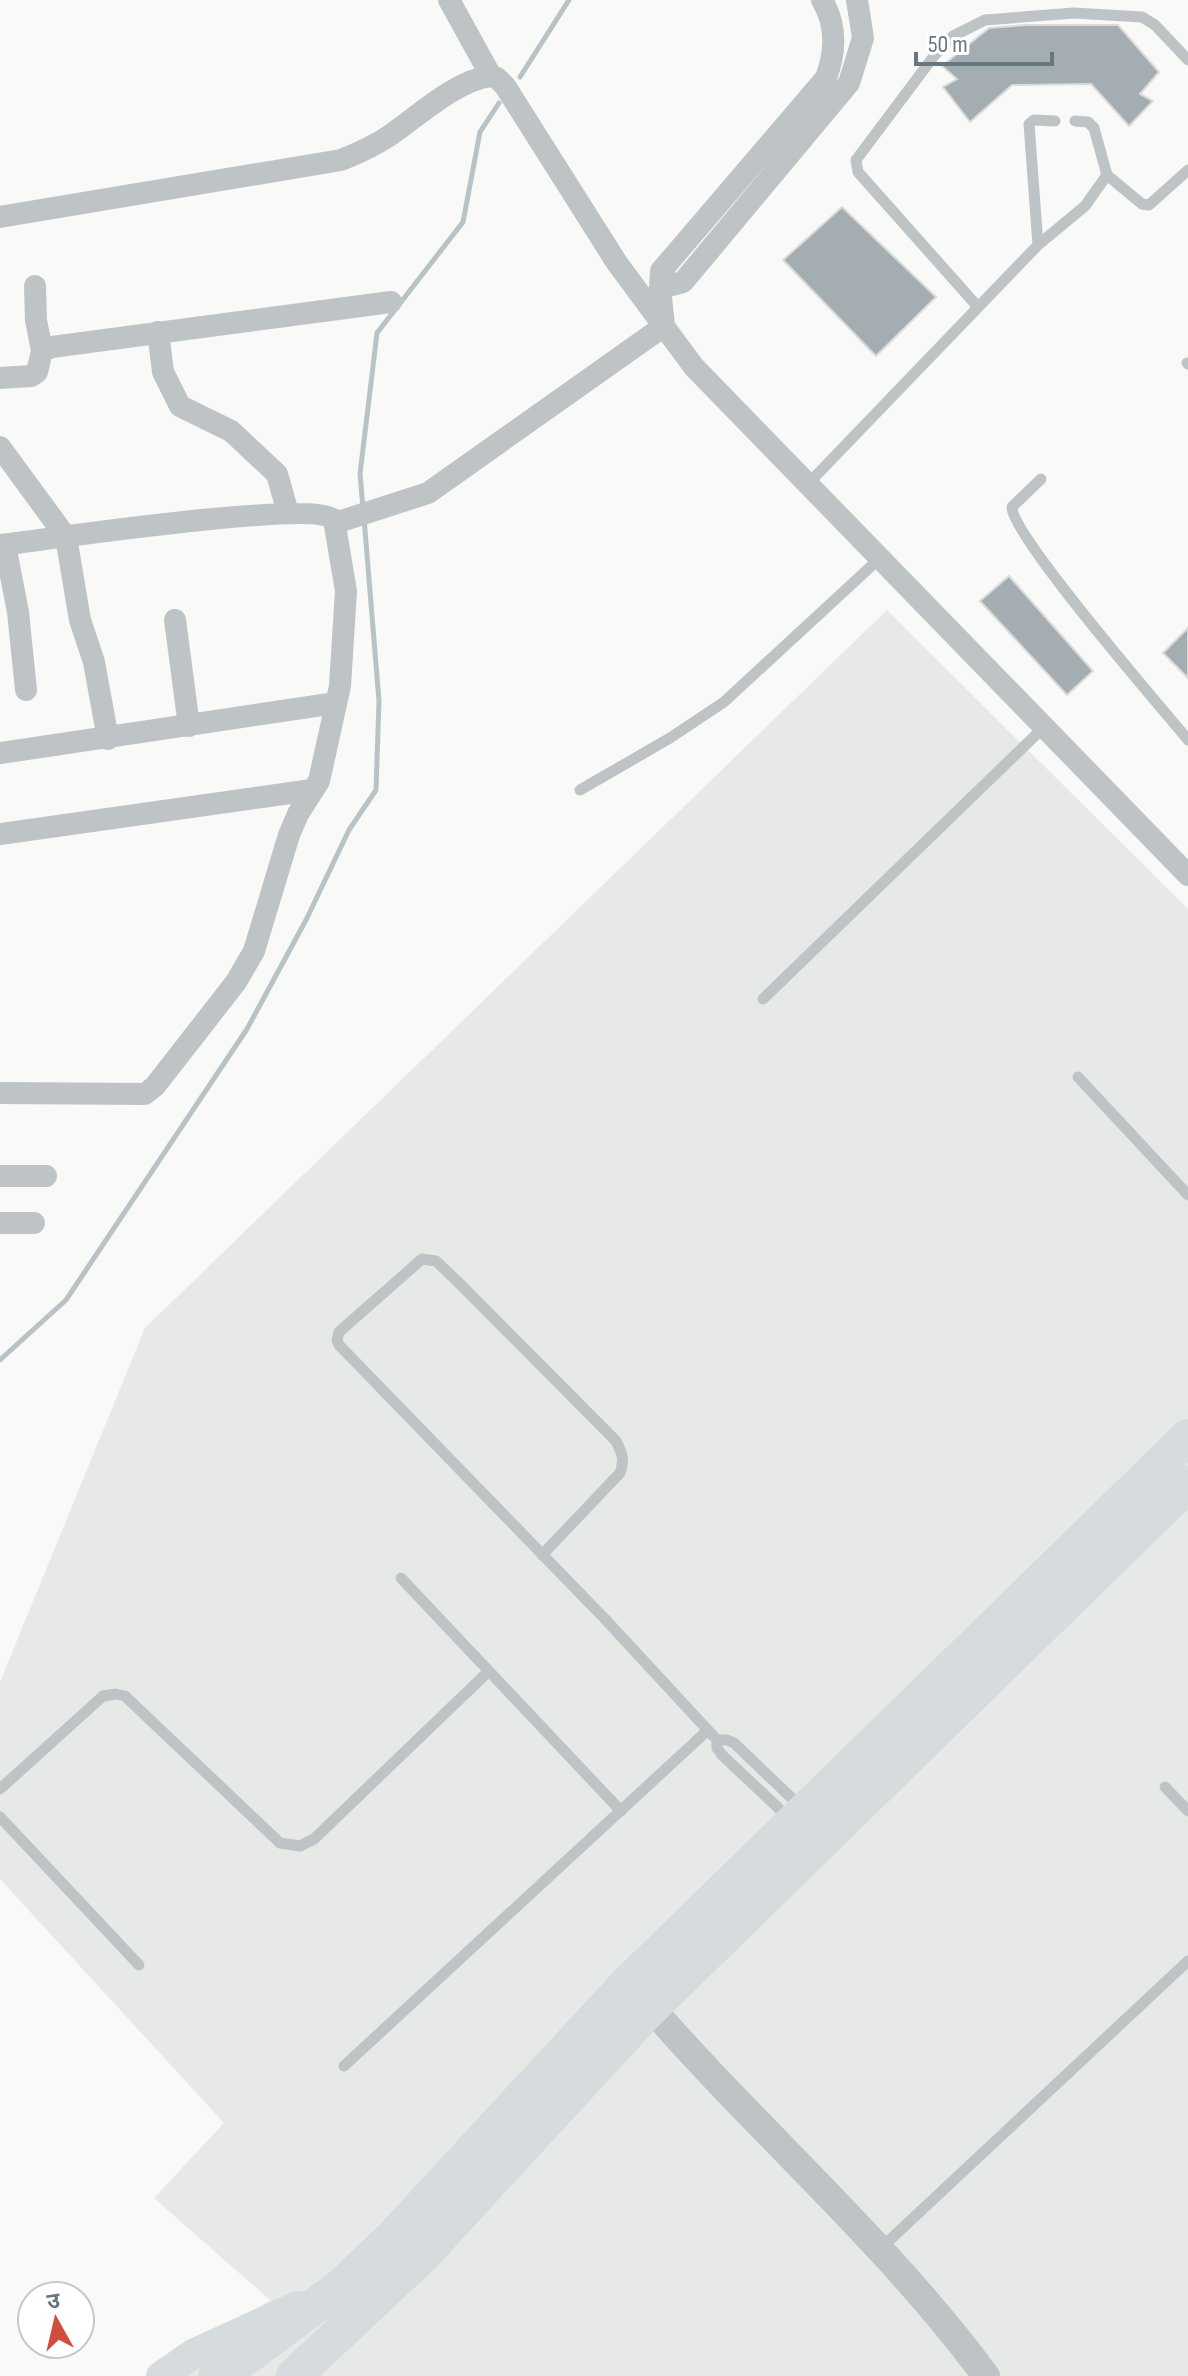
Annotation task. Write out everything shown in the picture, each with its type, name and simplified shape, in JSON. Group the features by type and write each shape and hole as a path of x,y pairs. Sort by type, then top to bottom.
{"highway":[{"path":"294,2376 422,2256 640,1995 799,1816 1188,1437"},
{"path":"216,2376 339,2288 640,1995 1188,1484"}],"main road":[{"path":"161,2376 193,2354 339,2288"}],"street":[{"path":"449,0 491,76"},
{"path":"664,326 661,271 826,78 835,56 831,15 822,0"},
{"path":"660,288 683,282 849,83 863,38 857,0"},
{"path":"0,217 341,160 375,145 422,109 477,79 497,78 617,263 694,367 1188,875"},
{"path":"0,378 31,376 37,372 42,351 36,320 35,286"},
{"path":"42,351 158,332 391,302"},
{"path":"26,690 18,612 2,545 288,513 352,518 428,493 664,326"},
{"path":"158,332 163,372 180,406 231,431 277,474 288,513"},
{"path":"0,447 66,537 78,611 94,662 108,739"},
{"path":"0,1093 135,1095 149,1091 236,982 254,951 289,835 319,781 336,703 352,518"},
{"path":"175,620 189,726"},
{"path":"0,753 336,703"},
{"path":"0,834 312,790"},
{"path":"0,1176 46,1176"},
{"path":"0,1223 34,1223"},
{"path":"640,1995 959,2339 986,2376"}],"lane":[{"path":"978,307 858,172 856,160 934,56 953,36 985,20 1074,13 1142,17 1155,25 1188,60"},
{"path":"1038,245 1029,124 1034,120 1055,121"},
{"path":"1075,121 1088,122 1094,128 1107,175 1142,204 1149,205 1188,170"},
{"path":"808,484 1038,245 1085,206 1107,175"},
{"path":"1041,479 1012,507 1016,521 1060,585 1188,740"},
{"path":"580,790 670,738 724,702 880,558"},
{"path":"763,999 1044,727"},
{"path":"1078,1077 1188,1195"},
{"path":"542,1555 620,1473 624,1463 621,1452 616,1441 459,1283 436,1261 422,1259 339,1332 337,1340 708,1730 717,1740 717,1748 722,1755 799,1816"},
{"path":"401,1578 621,1811"},
{"path":"0,1789 103,1696 116,1694 125,1696 280,1843 300,1846 314,1839 489,1671"},
{"path":"344,2066 708,1730"},
{"path":"717,1740 734,1743 799,1816"},
{"path":"1165,1787 1188,1811"},
{"path":"0,1817 139,1965"},
{"path":"878,2250 1188,1961"}],"shaded area":[{"path":"887,610 1188,909 1188,2376 154,2376 270,2300 154,2198 224,2123 0,1879 0,1682 145,1328"}],"building":[{"path":"1118,25 1159,72 1140,94 1153,101 1129,126 1091,84 1012,85 970,122 943,87 957,79 942,66 989,28"},
{"path":"842,207 936,297 876,356 783,260"},
{"path":"1009,576 1093,671 1067,695 980,601"},
{"path":"1188,628 1188,678 1163,653"}],"waterway":[{"path":"520,77 569,0"},
{"path":"363,508 360,474 377,333 463,222 480,132 499,103"},
{"path":"0,1360 66,1300 247,1029 306,920 349,830 376,790 379,701 364,518"}]}
